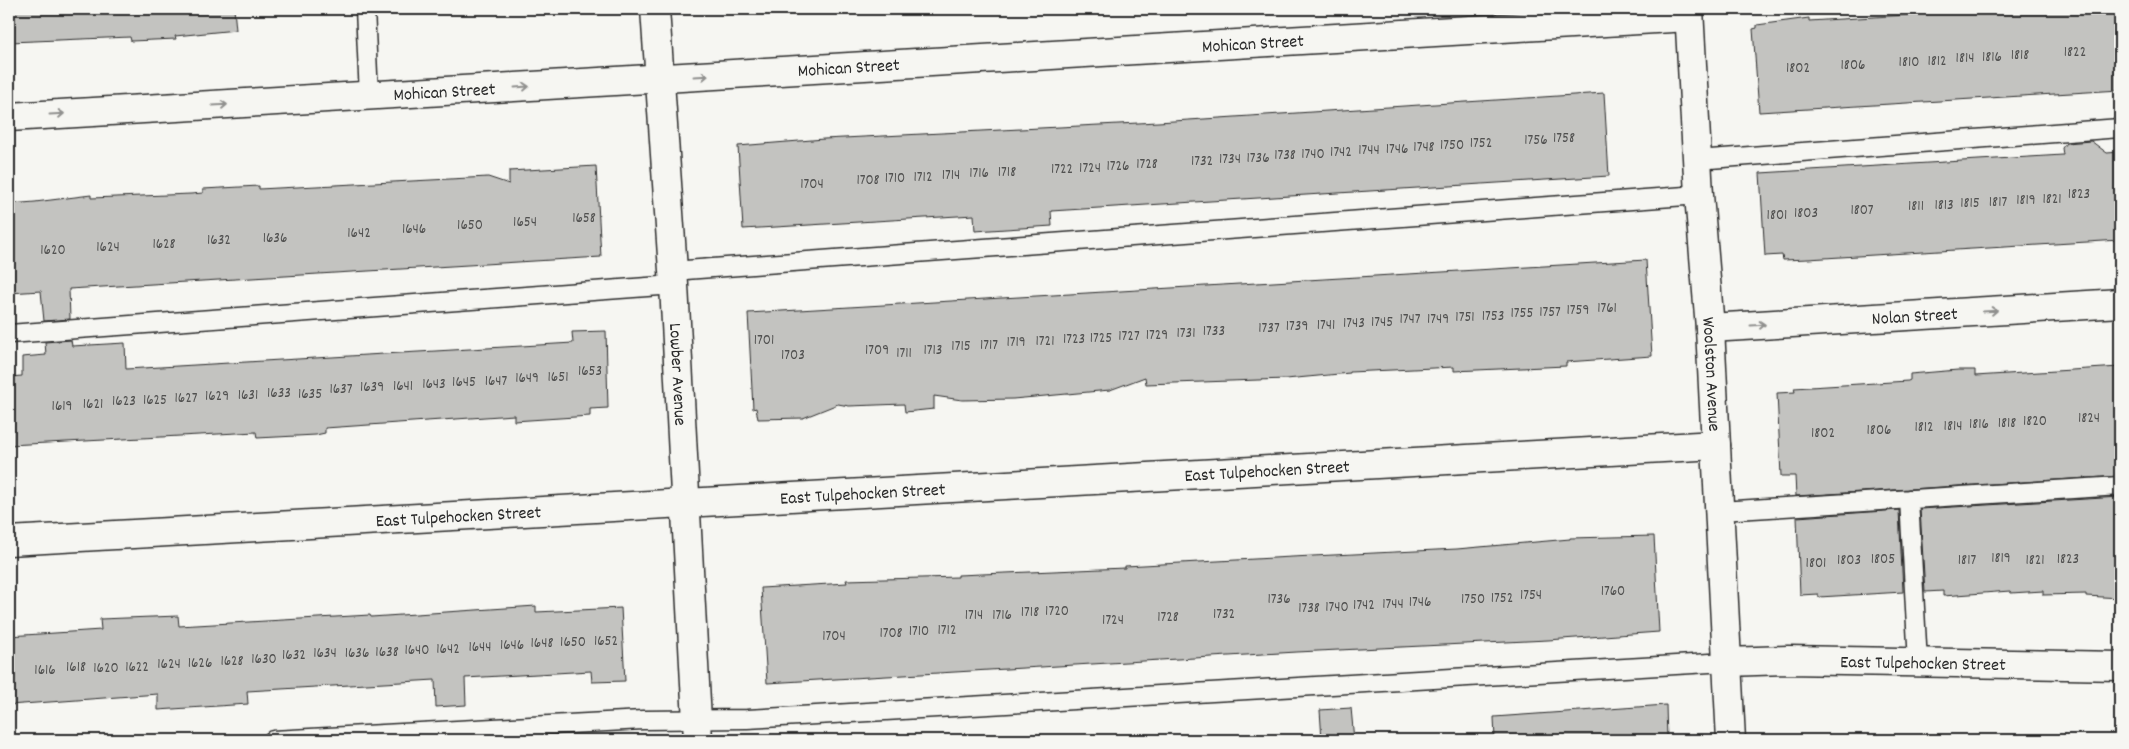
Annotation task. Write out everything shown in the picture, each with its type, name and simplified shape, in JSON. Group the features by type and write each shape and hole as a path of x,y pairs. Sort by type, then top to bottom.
{"street":[{"name":"Lowber Avenue","path":"656,9 673,278 697,730"},
{"name":"Mohican Street","path":"9,117 1689,13"},
{"name":"Woolston Avenue","path":"1689,13 1699,195 1710,328 1732,740"},
{"name":"Nolan Street","path":"1710,328 2120,303"},
{"name":"East Tulpehocken Street","path":"9,541 1716,446"},
{"name":"East Tulpehocken Street","path":"1727,662 1788,660 2120,666"}],"lane":[{"path":"365,9 369,96"},
{"path":"1697,160 2120,128"},
{"path":"9,334 1699,195"},
{"path":"1720,511 2120,486"},
{"path":"1909,499 1918,663"},
{"path":"273,740 643,720 697,730 757,718 1727,662"}],"building":[{"path":"9,9 234,9 236,30 175,36 176,39 131,41 130,37 10,42"},
{"path":"2004,9 2120,9 2120,90 1759,112 1753,29 1757,28 1757,25 1809,18 1809,21"},
{"path":"1604,93 1609,176 1051,211 1052,226 975,231 974,215 743,229 738,146 824,139 1158,122"},
{"path":"2091,141 2107,153 2120,152 2120,240 1808,259 1783,260 1782,255 1765,256 1760,173 2063,155 2062,148 2066,143"},
{"path":"596,166 601,257 69,289 70,319 44,321 41,291 9,293 9,204 91,195 91,198 191,194 203,193 203,189 259,186 259,189 488,177 509,184 509,171"},
{"path":"1646,260 1652,356 1566,362 1566,366 1454,371 1454,367 1350,372 1286,379 1146,384 1145,377 1110,390 1013,399 962,400 934,396 934,409 905,412 904,404 849,406 838,404 803,418 758,419 756,408 753,409 748,313"},
{"path":"606,331 608,408 590,409 590,416 514,421 514,415 325,428 325,433 316,435 257,438 256,432 9,445 9,377 22,376 22,357 46,355 45,342 71,340 72,346 125,343 126,369 573,343 572,332"},
{"path":"2120,367 2120,476 1796,496 1795,476 1781,476 1777,393 1795,392 1794,388 1908,381 1910,380 1910,374 1958,370 1975,370 1975,376"},
{"path":"2120,497 2120,598 2086,596 2086,594 2043,595 2043,591 2011,593 2010,591 1943,596 1943,591 1925,592 1920,509"},
{"path":"1899,510 1903,592 1819,597 1818,594 1800,595 1797,517"},
{"path":"1654,536 1659,632 1548,640 1297,652 767,683 761,588 847,583 846,580 958,577 958,575 1125,568 1125,566 1457,549 1570,538"},
{"path":"536,606 536,612 621,608 625,681 592,682 591,671 465,678 466,705 436,707 435,680 247,691 248,704 158,710 158,694 9,705 9,636 101,630 100,619 178,616 179,626 370,615 371,617"},
{"path":"1666,705 1667,740 1495,740 1494,717"},
{"path":"1351,708 1354,740 1322,740 1320,710"}]}
